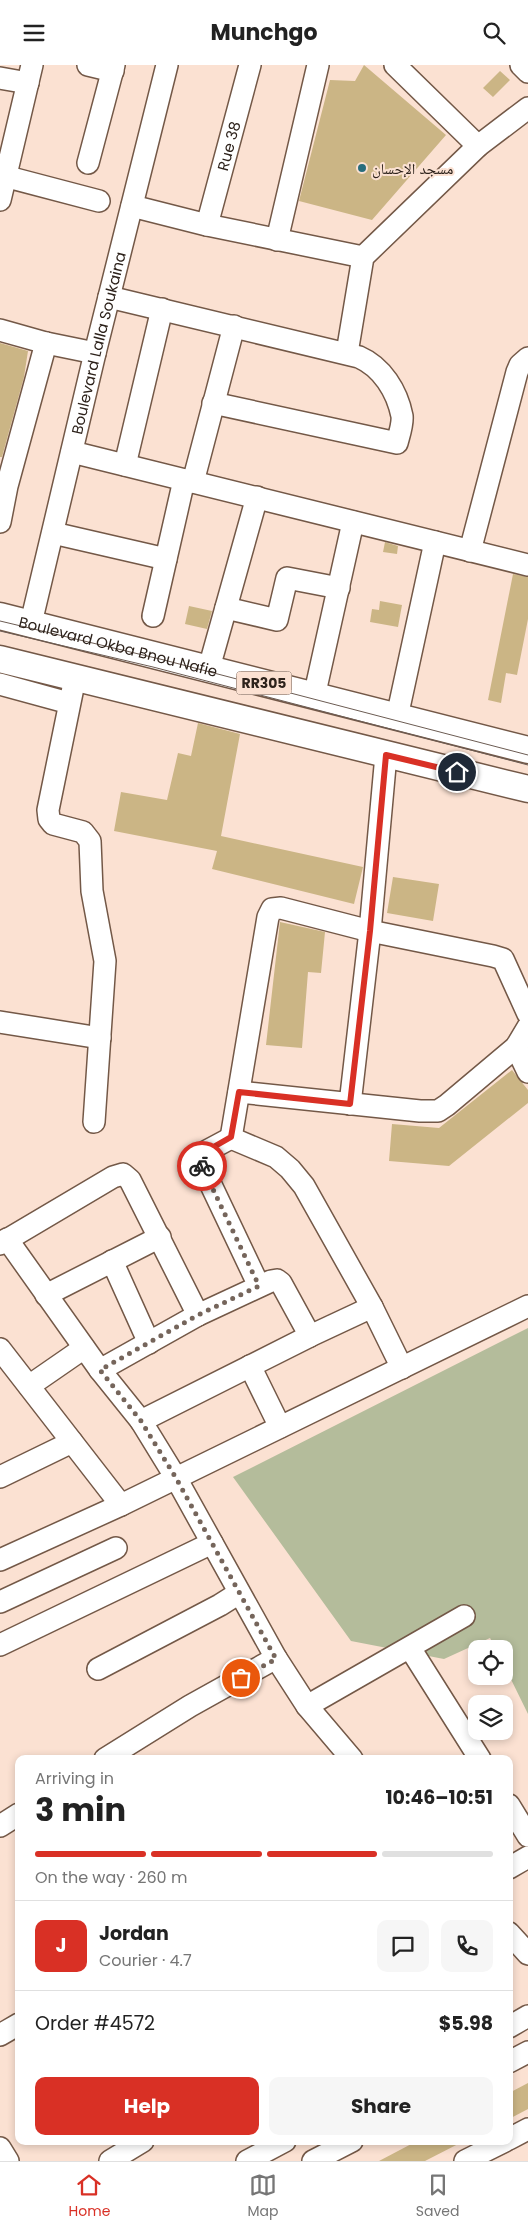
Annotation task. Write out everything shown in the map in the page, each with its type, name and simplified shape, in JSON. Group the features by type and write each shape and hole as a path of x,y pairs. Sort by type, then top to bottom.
{"main road":[{"name":"Boulevard Okba Bnou Nafie","path":"0,616 528,750"},
{"path":"0,659 528,789"}],"street":[{"path":"88,65 114,68 88,163"},
{"name":"Boulevard Lalla Soukaina","path":"31,623 54,533 95,353 168,65"},
{"name":"Rue 38","path":"207,225 250,65"},
{"path":"277,239 318,65"},
{"path":"395,65 478,146"},
{"path":"521,65 528,72"},
{"path":"0,78 30,74 2,175 0,200"},
{"path":"347,353 363,257 478,146 528,108"},
{"path":"2,175 99,201"},
{"path":"132,206 207,225 363,257"},
{"path":"109,297 347,353 368,361 383,373 393,392 402,417 398,443 213,403"},
{"path":"125,465 162,309"},
{"path":"153,615 166,559 234,326"},
{"path":"0,330 46,343 95,353"},
{"path":"0,522 4,485 46,343"},
{"path":"470,551 517,372 520,365 528,358"},
{"path":"72,452 528,565"},
{"path":"208,668 256,497"},
{"path":"314,697 354,522"},
{"path":"54,533 166,559"},
{"path":"397,717 435,542"},
{"path":"226,608 278,620 287,578 339,588"},
{"path":"75,678 48,810 49,819 53,824 83,832 90,841 92,891 105,961 94,1122"},
{"path":"0,684 69,703"},
{"path":"350,1104 370,931 386,755"},
{"path":"231,1137 268,917 272,909 281,908 370,931 502,959 528,1014"},
{"path":"0,1022 100,1038"},
{"path":"239,1092 438,1111 516,1047 528,1027"},
{"path":"516,1047 528,1072"},
{"path":"231,1137 203,1153 200,1157 202,1166 259,1286"},
{"path":"231,1137 276,1157 290,1169 304,1186 372,1307 402,1368"},
{"path":"198,1315 130,1180 123,1174 113,1177 3,1241 46,1295 100,1370 141,1421 176,1478 276,1659 307,1706 349,1755"},
{"path":"46,1295 160,1237"},
{"path":"112,1261 149,1343"},
{"path":"100,1370 198,1315 259,1286 277,1280 281,1283 310,1336"},
{"path":"0,1560 121,1505 528,1306"},
{"path":"141,1421 372,1307"},
{"path":"29,1386 84,1348"},
{"path":"0,1349 121,1505"},
{"path":"250,1366 280,1427"},
{"path":"0,1477 72,1442"},
{"path":"0,1645 212,1543"},
{"path":"0,1602 116,1548"},
{"path":"98,1669 220,1605 239,1593"},
{"path":"307,1706 464,1616"},
{"path":"410,1648 477,1755"},
{"path":"111,1755 190,1706 276,1659"},
{"path":"513,1812 528,1836"},
{"path":"0,1826 15,1817"},
{"path":"513,1866 528,1857"},
{"path":"513,2025 528,2017"},
{"path":"0,2035 15,2026"},
{"path":"513,2060 528,2052"},
{"path":"110,2161 136,2145"},
{"path":"247,2161 273,2145"},
{"path":"313,2161 344,2145"},
{"path":"465,2161 502,2145"},
{"path":"0,2148 8,2161"}],"green space":[{"path":"528,1328 528,1714 513,1683 513,1640 491,1640 490,1638 486,1640 468,1640 468,1648 444,1659 351,1641 233,1477"}],"building":[{"name":"مسجد الإحسان","path":"364,65 446,135 372,220 299,201 330,80 355,81"},
{"path":"500,71 510,80 493,97 483,88"},
{"path":"0,343 28,351 24,377 2,457 0,457"},
{"path":"385,542 398,546 397,554 383,552"},
{"path":"513,574 528,577 528,619 517,675 506,673 501,703 488,700"},
{"path":"380,601 402,605 398,627 370,622 372,609 379,610"},
{"path":"189,606 212,611 207,629 185,624"},
{"path":"198,723 240,734 221,836 363,867 354,904 212,869 217,851 114,831 121,792 167,800 178,753 191,756"},
{"path":"393,877 439,884 433,921 387,913"},
{"path":"280,922 325,932 321,973 308,972 302,1048 266,1045"},
{"path":"512,1070 528,1090 528,1103 449,1166 389,1161 392,1124 439,1128"},
{"path":"528,2083 528,2109 513,2117 513,2091"},
{"path":"409,2145 456,2145 425,2161 379,2161"}],"tram line":[{"path":"0,621 164,660 528,755"},
{"path":"0,631 153,667 528,765"}],"way so far":[{"path":"202,1166 259,1286 198,1315 100,1370 141,1421 176,1478 276,1659 241,1678"}],"place":[{"name":"مسجد الإحسان","path":"362,168"}],"route":[{"path":"202,1166 200,1157 203,1153 231,1137 239,1092 350,1104 370,931 386,755 457,772"}]}
